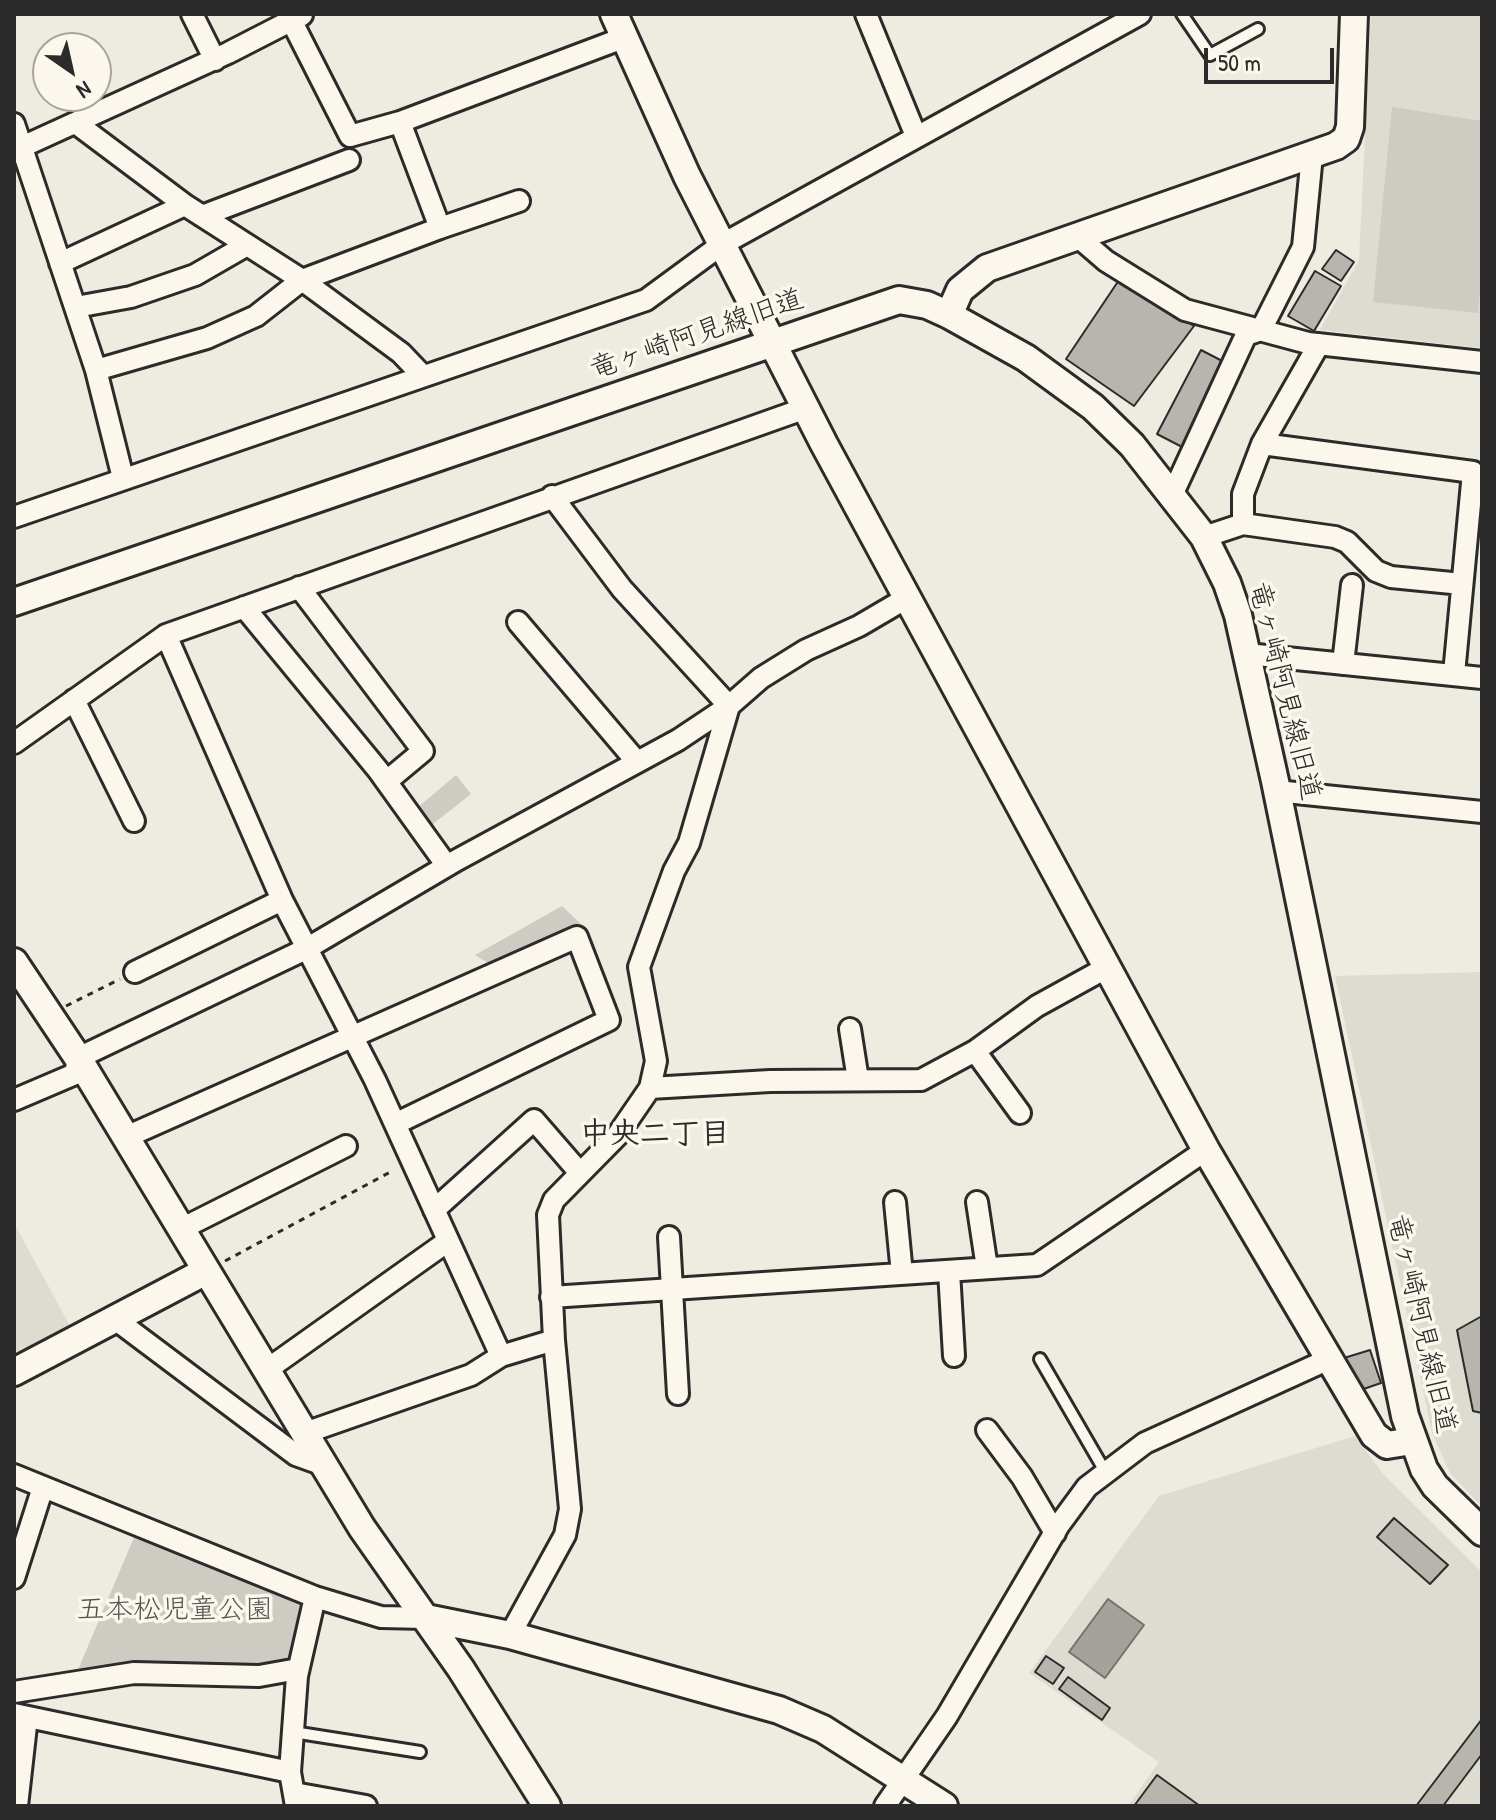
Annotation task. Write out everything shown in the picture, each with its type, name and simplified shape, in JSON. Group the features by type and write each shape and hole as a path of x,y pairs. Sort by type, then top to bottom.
{"street":[{"path":"192,14 215,60"},
{"path":"866,14 916,136"},
{"path":"14,517 646,300 721,245 1140,14"},
{"path":"949,315 960,290 987,268 1312,155 1346,139 1350,127 1354,14"},
{"path":"24,146 215,60 295,17 350,136 400,122 619,26 721,245 905,599 1206,1150 1327,1360 1381,1442 1397,1445 1412,1441"},
{"path":"400,122 440,228"},
{"path":"14,124 24,146 96,370 123,478"},
{"path":"77,124 193,211 302,280 401,353 422,375"},
{"path":"1173,493 1246,335 1261,330 1303,247 1312,155"},
{"path":"60,263 193,211 349,160"},
{"path":"96,370 207,338 256,316 302,280 519,201"},
{"path":"1077,236 1106,261 1185,310 1319,344 1482,362"},
{"path":"76,307 131,297 195,275 247,245"},
{"name":"竜ヶ崎阿見線旧道","path":"14,602 899,300 927,305 949,315 1026,358 1093,407 1173,493 1204,537 1227,583 1247,654 1412,1441 1435,1486 1482,1532"},
{"path":"1243,524 1243,494 1262,444 1319,344"},
{"path":"14,743 166,635 806,408"},
{"path":"1262,444 1477,473 1454,674"},
{"path":"552,496 622,589 729,706"},
{"path":"1204,537 1243,524 1335,537 1347,542 1376,571 1391,577 1462,584"},
{"path":"1343,664 1352,585"},
{"path":"299,587 423,751 387,781"},
{"path":"78,1058 306,949 447,866 637,762 729,706 761,678 806,650 905,599"},
{"path":"244,607 387,781 447,866"},
{"path":"518,622 637,762"},
{"path":"166,635 282,900 395,1124 501,1356"},
{"path":"1247,654 1482,678"},
{"path":"74,700 134,821"},
{"path":"510,1635 565,1535 570,1509 554,1340 548,1215 554,1200 617,1136 650,1088 656,1061 639,967 674,871 689,843 729,706"},
{"path":"1276,791 1482,812"},
{"path":"135,972 282,900"},
{"path":"126,1137 353,1039 577,937 609,1020 395,1124"},
{"path":"14,962 78,1058 302,1434 375,1547 426,1618 543,1804"},
{"path":"650,1088 770,1081 921,1080 975,1051 1037,1006 1106,968"},
{"path":"850,1029 858,1080"},
{"path":"975,1051 1020,1113"},
{"path":"14,1100 75,1074 78,1058"},
{"path":"434,1210 534,1120 580,1173"},
{"path":"181,1229 346,1146"},
{"path":"551,1297 1037,1265 1206,1150"},
{"path":"895,1202 902,1274"},
{"path":"977,1202 987,1268"},
{"path":"669,1237 678,1394"},
{"path":"265,1371 448,1241"},
{"path":"14,1372 206,1271"},
{"path":"949,1271 954,1356"},
{"path":"115,1319 296,1455 321,1464"},
{"path":"302,1434 471,1375 501,1356 554,1340"},
{"path":"885,1806 947,1716 1055,1533 1087,1487 1145,1443 1327,1360"},
{"path":"987,1430 1022,1477 1055,1533"},
{"path":"14,1475 315,1597 381,1617 426,1618 510,1635 779,1710 823,1729 944,1806"},
{"path":"14,1578 20,1541 43,1487"},
{"path":"315,1597 298,1669 290,1772 295,1800 366,1806"},
{"path":"14,1692 134,1673 259,1676 298,1669"},
{"path":"17,1806 21,1715 290,1772"}],"lane":[{"path":"1182,14 1210,55 1258,29"},
{"path":"1040,1359 1106,1473"},
{"path":"293,1732 420,1752"}],"path":[{"path":"50,1014 135,972"},
{"path":"206,1271 411,1160"}],"shaded area":[{"path":"1371,14 1482,14 1482,348 1320,330 1359,260"},
{"path":"1482,972 1482,1507 1450,1473 1432,1433 1335,976"},
{"path":"14,1223 70,1326 14,1356"},
{"path":"1355,1436 1384,1475 1482,1572 1482,1806 1128,1806 1159,1762 1029,1673 1159,1496"},
{"path":"1108,1599 1144,1625 1105,1678 1069,1652"}],"green space":[{"path":"1392,107 1482,121 1482,272 1478,313 1373,302"},
{"path":"456,775 471,794 428,828 416,809"},
{"path":"562,906 581,924 493,966 475,955"},
{"name":"五本松児童公園","path":"138,1528 315,1597 298,1669 72,1684"}],"building":[{"path":"1336,250 1354,262 1341,281 1322,269"},
{"path":"1315,271 1341,286 1314,331 1288,316"},
{"path":"1119,280 1194,326 1134,406 1066,359"},
{"path":"1201,350 1230,365 1186,449 1157,434"},
{"path":"1482,1316 1482,1413 1473,1411 1457,1330"},
{"path":"1370,1350 1381,1383 1355,1392 1344,1358"},
{"path":"1394,1518 1448,1565 1430,1584 1377,1537"},
{"path":"1046,1656 1064,1668 1053,1684 1035,1672"},
{"path":"1068,1677 1110,1708 1102,1720 1059,1689"},
{"path":"1482,1719 1482,1754 1443,1806 1416,1806"},
{"path":"1157,1775 1200,1806 1134,1806"}],"district":[{"name":"中央二丁目","path":"655,1135"}]}
